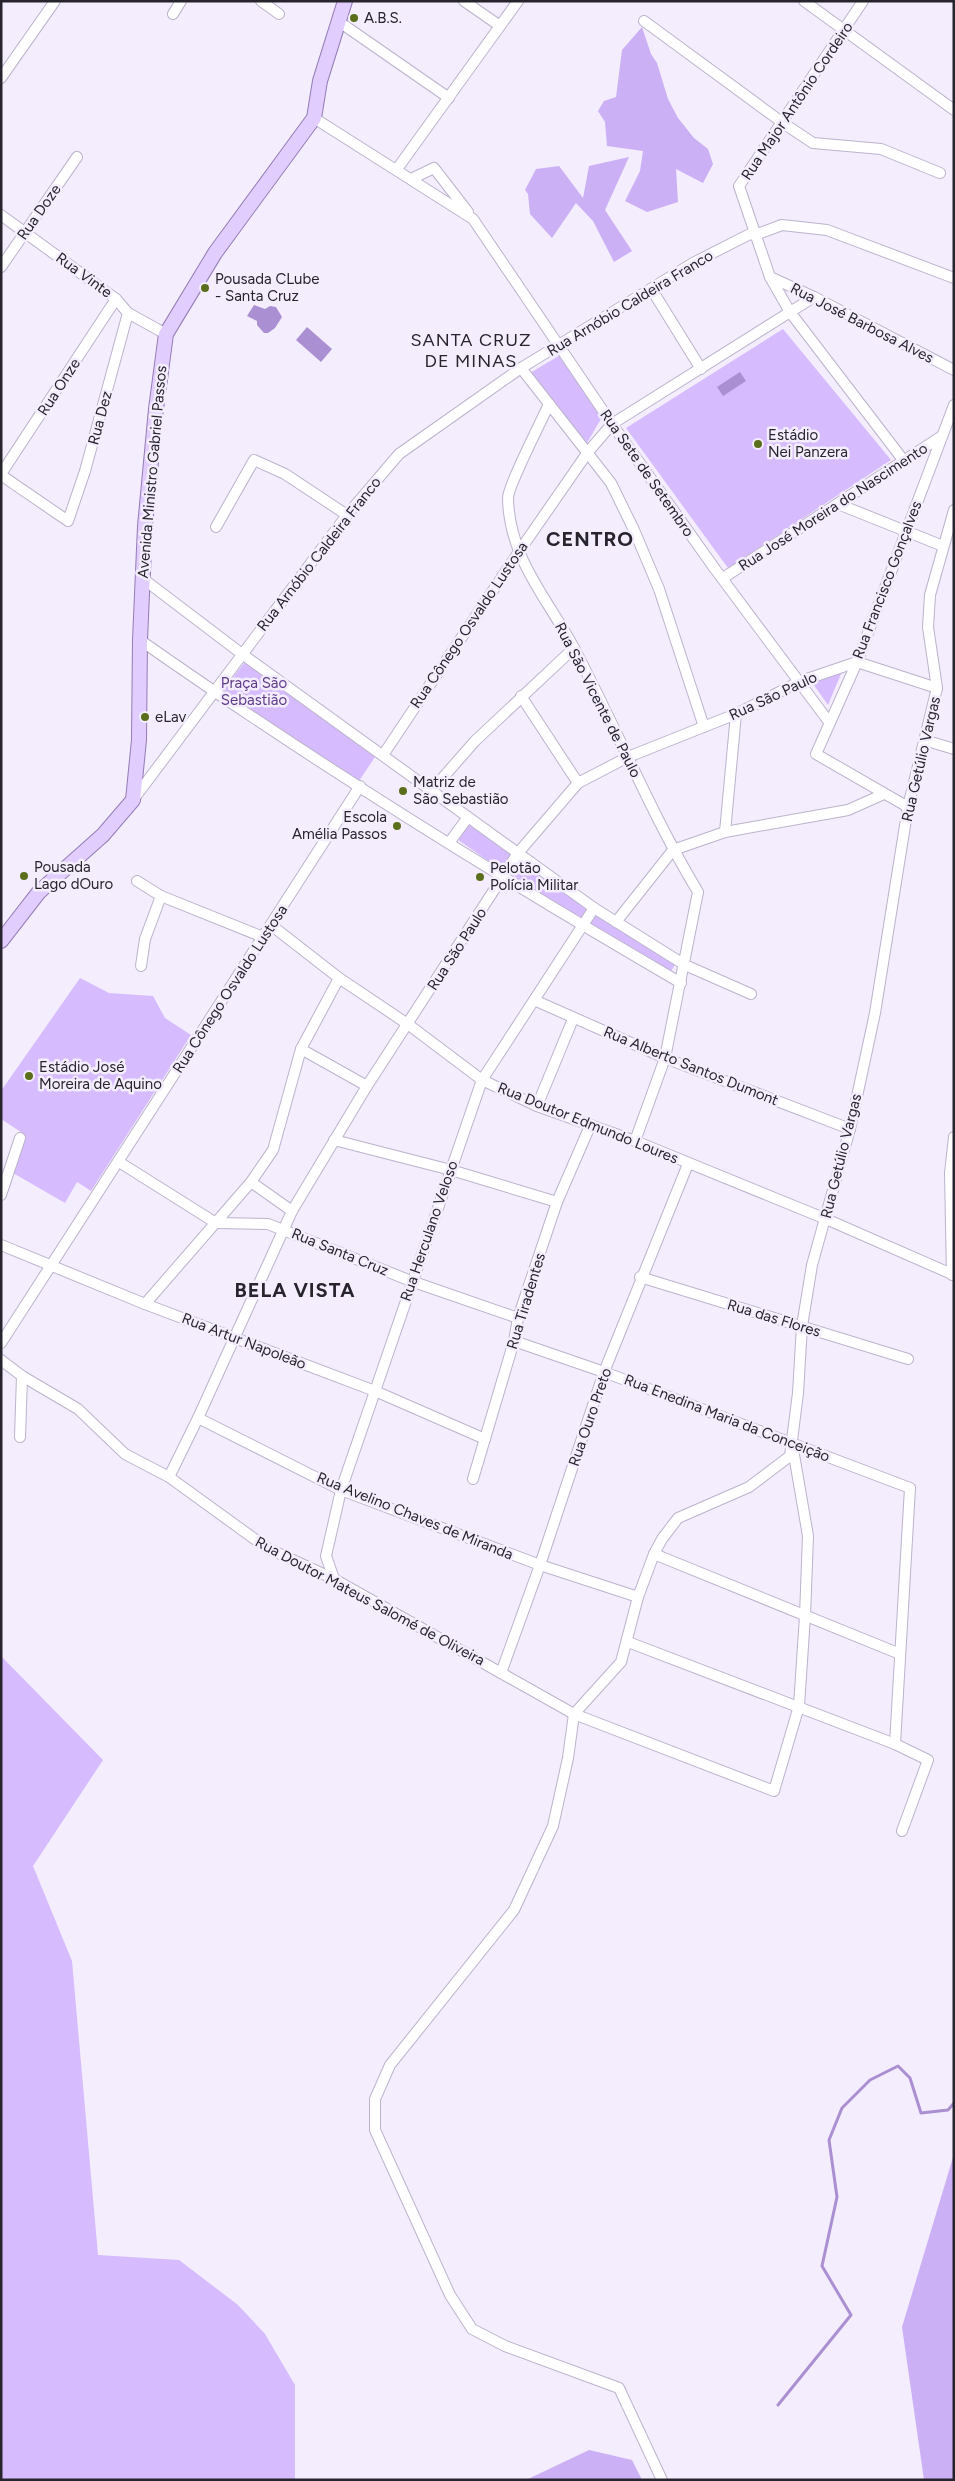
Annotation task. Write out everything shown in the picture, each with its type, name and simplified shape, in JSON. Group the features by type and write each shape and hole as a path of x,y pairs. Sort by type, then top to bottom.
{"main road":[{"name":"Avenida Ministro Gabriel Passos","path":"133,800 139,740 142,578 156,409 166,334 215,253 314,118 320,82 345,1"},
{"path":"1,941 38,892 103,835 133,800"}],"street":[{"path":"1,78 56,1"},
{"path":"173,14 181,1"},
{"path":"260,1 279,14"},
{"path":"464,1 500,26"},
{"path":"397,169 518,1"},
{"path":"804,1 844,32 954,110"},
{"name":"Rua Major Antônio Cordeiro","path":"863,1 739,186 754,235 770,277 790,312 904,460"},
{"path":"338,21 449,98"},
{"path":"644,21 783,123 814,143 881,149 940,173"},
{"name":"Rua Sete de Setembro","path":"314,118 473,219"},
{"name":"Rua Doze","path":"1,267 77,157"},
{"name":"Rua Sete de Setembro","path":"411,179 434,168 473,219 612,424 830,722"},
{"name":"Rua Vinte","path":"1,215 116,299 128,313 166,334"},
{"name":"Rua Arnóbio Caldeira Franco","path":"133,800 347,515 399,454 521,368 693,264 750,234 754,235 782,225 827,230 954,278"},
{"name":"Rua José Barbosa Alves","path":"770,277 814,297 954,370"},
{"path":"652,290 701,369"},
{"name":"Rua Cônego Osvaldo Lustosa","path":"383,755 518,553 588,452 612,424 814,297"},
{"name":"Rua Onze","path":"1,475 116,299"},
{"name":"Rua Dez","path":"1,475 68,521 85,471 128,313"},
{"path":"521,368 611,483 659,589 704,727"},
{"name":"Rua São Vicente de Paulo","path":"549,404 508,495 510,522 518,553 574,648 673,850 698,892 665,1058 635,1141"},
{"name":"Rua Francisco Gonçalves","path":"884,794 816,754 857,662 954,404"},
{"name":"Rua José Moreira do Nascimento","path":"723,578 942,436"},
{"path":"216,527 254,460 285,474 347,515"},
{"path":"838,504 943,546"},
{"name":"Rua Getúlio Vargas","path":"574,1714 621,1662 628,1642 638,1597 654,1554 662,1539 678,1518 749,1487 790,1456 798,1392 802,1326 812,1265 850,1128 875,1013 908,807 937,688 928,627 930,595 954,510"},
{"path":"142,578 242,654 594,908 685,965 751,994"},
{"path":"140,640 278,736 582,925 681,983"},
{"path":"432,790 475,741 574,648"},
{"path":"857,662 937,688"},
{"name":"Rua São Paulo","path":"168,1477 198,1418 292,1211 367,1086 409,1025 518,853 578,783 628,757 736,714 801,681 857,662"},
{"path":"521,696 578,783"},
{"path":"726,832 736,714"},
{"path":"924,740 954,749"},
{"name":"Rua Cônego Osvaldo Lustosa","path":"1,1343 360,786"},
{"path":"616,922 673,850 726,832 848,810 884,794 908,807"},
{"path":"449,843 468,817"},
{"path":"137,880 161,896 263,937"},
{"path":"141,966 145,939 161,896"},
{"name":"Rua Herculano Veloso","path":"334,1579 326,1556 341,1490 411,1281 482,1080 594,908"},
{"name":"Rua Doutor Edmundo Loures","path":"271,925 339,978 409,1025 482,1080 537,1106 635,1141 826,1219 953,1275"},
{"path":"145,1304 251,1182 273,1150 301,1049 339,978"},
{"name":"Rua Alberto Santos Dumont","path":"534,1000 573,1019 665,1058 850,1128"},
{"path":"537,1106 573,1019"},
{"path":"301,1049 367,1086"},
{"name":"Rua Tiradentes","path":"473,1479 514,1341 518,1318 558,1202 590,1126"},
{"path":"953,1275 951,1151 954,1137"},
{"path":"1,1195 20,1138"},
{"path":"334,1140 451,1170 558,1202"},
{"path":"119,1162 216,1223"},
{"name":"Rua Ouro Preto","path":"501,1673 540,1565 604,1372 640,1277 688,1164"},
{"path":"251,1182 292,1211"},
{"name":"Rua Santa Cruz","path":"216,1223 268,1224 411,1281 518,1318"},
{"name":"Rua Artur Napoleão","path":"1,1244 145,1304 234,1336 375,1391 486,1439"},
{"name":"Rua das Flores","path":"640,1277 908,1359"},
{"name":"Rua Enedina Maria da Conceição","path":"514,1341 604,1372 910,1488 900,1654"},
{"name":"Rua Doutor Mateus Salomé de Oliveira","path":"1,1360 22,1376 78,1409 125,1454 168,1477 267,1548 334,1579 574,1714 774,1791 799,1706"},
{"path":"20,1437 22,1376"},
{"name":"Rua Avelino Chaves de Miranda","path":"198,1418 341,1490 540,1565 638,1597"},
{"path":"792,1443 808,1536 799,1706"},
{"path":"654,1554 900,1654 895,1744"},
{"path":"628,1642 799,1706 895,1744 928,1760 902,1832"},
{"path":"574,1714 568,1758 553,1826 514,1910 390,2065 376,2100 375,2130 450,2295 472,2329 505,2346 619,2388 662,2480"}],"green space":[{"name":"Estádio Nei Panzera","path":"783,329 891,460 728,568 626,428"},
{"path":"562,354 602,417 587,443 530,373"},
{"name":"Praça São Sebastião","path":"245,662 375,757 359,781 221,693"},
{"path":"843,669 828,705 811,681"},
{"path":"469,823 511,854 501,870 457,839"},
{"path":"521,860 589,907 580,920 511,875"},
{"path":"596,912 676,963 670,973 588,924"},
{"path":"80,978 109,993 153,996 165,1018 191,1035 91,1191 77,1182 65,1203 13,1173 24,1134 1,1119 1,1091"},
{"path":"1,1656 103,1760 33,1866 72,1961 98,2255 179,2260 238,2305 265,2334 295,2385 295,2480 1,2480"}],"shaded area":[{"path":"642,27 651,54 657,63 668,99 678,118 694,138 708,149 713,164 703,183 676,169 678,202 647,212 625,201 640,171 643,151 607,146 605,122 598,111 604,101 616,97 622,50"},
{"path":"629,157 605,210 632,251 614,262 593,221 576,203 552,238 530,214 528,194 525,190 536,169 559,166 583,198 589,166"},
{"path":"254,305 265,309 270,306 276,307 282,317 275,328 268,333 264,333 257,325 257,321 247,316"},
{"path":"307,327 332,349 321,362 296,340"},
{"path":"740,372 746,381 723,396 717,387"},
{"path":"954,2154 954,2480 924,2480 902,2327"},
{"path":"589,2450 632,2460 642,2480 526,2480"}],"waterway":[{"path":"778,2405 851,2315 822,2266 837,2197 829,2140 842,2108 870,2080 898,2066 910,2078 921,2113 948,2110 954,2103"}],"place":[{"name":"A.B.S.","path":"354,18"},
{"name":"Pousada CLube - Santa Cruz","path":"205,288"},
{"name":"Estádio Nei Panzera","path":"758,444"},
{"name":"eLav","path":"145,717"},
{"name":"Matriz de São Sebastião","path":"403,791"},
{"name":"Escola Amélia Passos","path":"397,826"},
{"name":"Pousada Lago dOuro","path":"24,876"},
{"name":"Pelotão Polícia Militar","path":"480,877"},
{"name":"Estádio José Moreira de Aquino","path":"29,1076"}],"district":[{"name":"SANTA CRUZ DE MINAS","path":"471,350"},
{"name":"CENTRO","path":"590,539"},
{"name":"BELA VISTA","path":"295,1290"}]}
